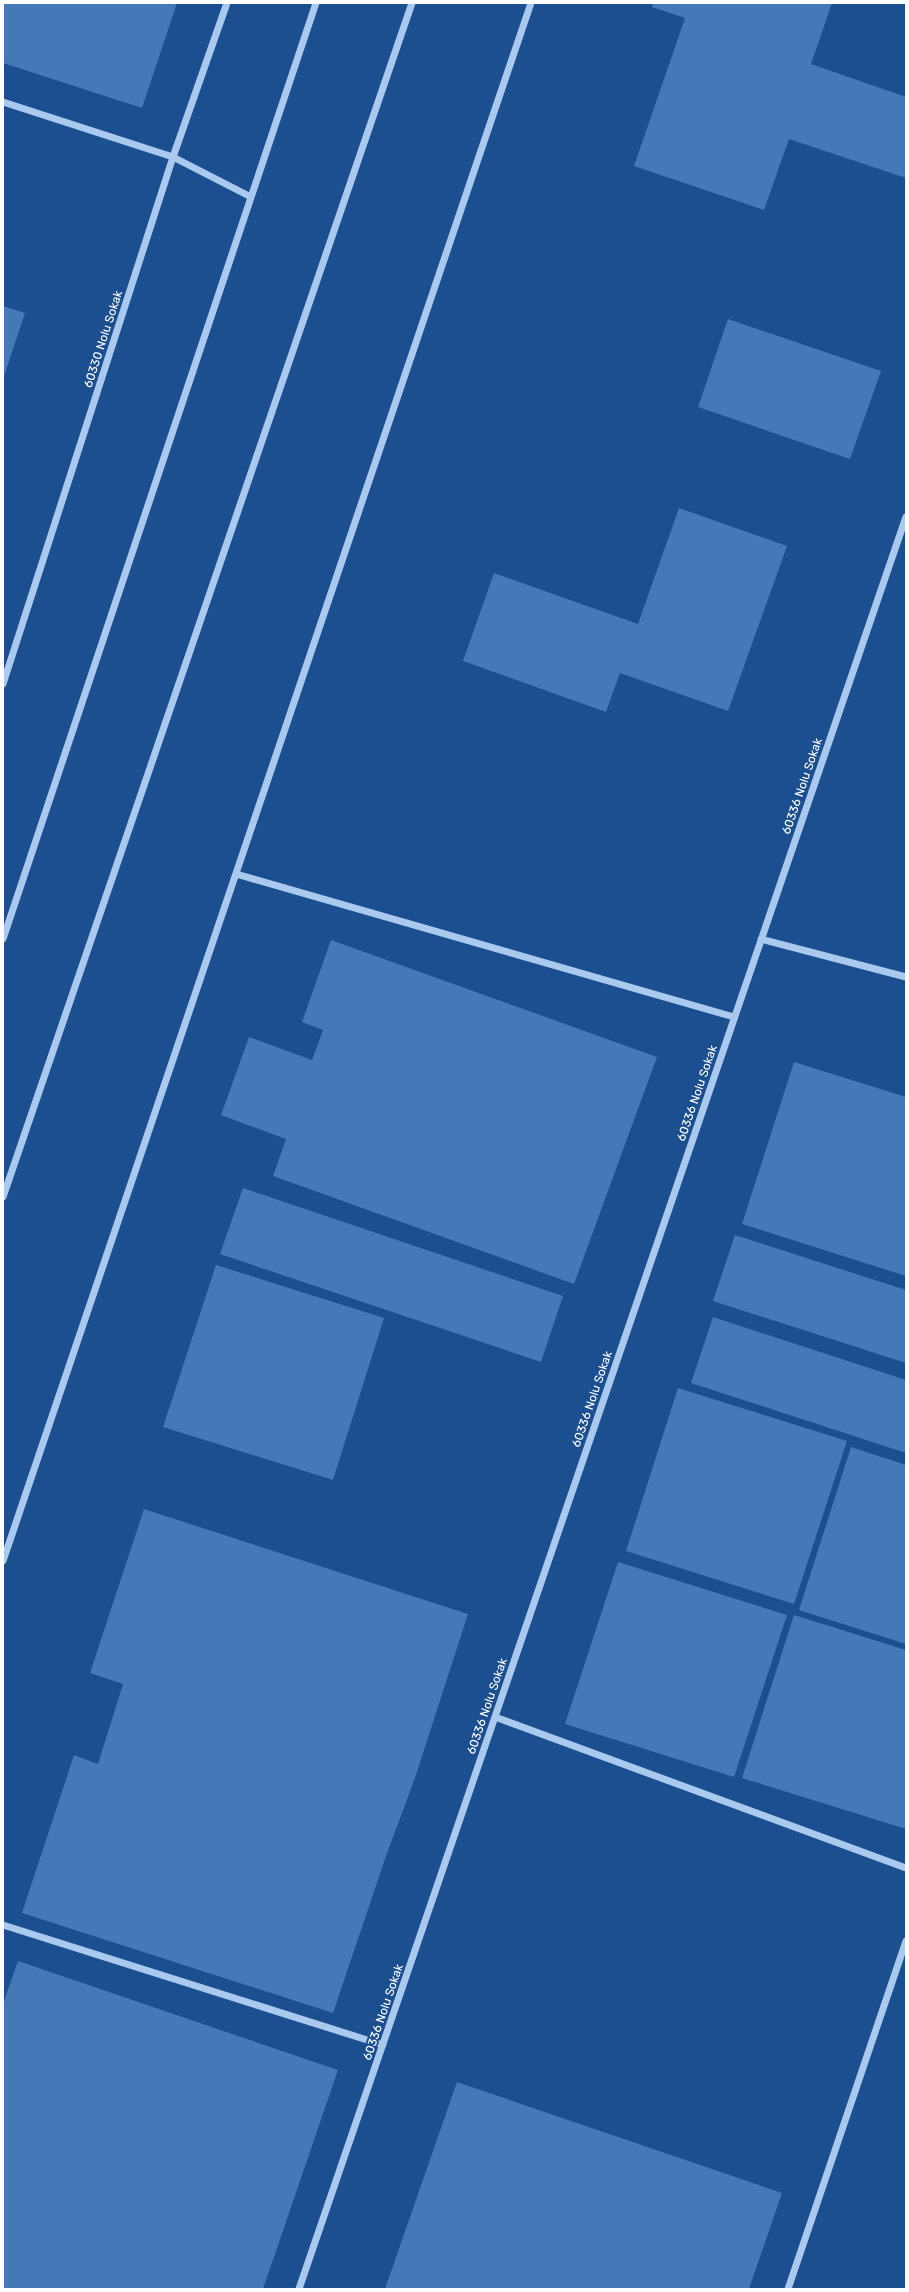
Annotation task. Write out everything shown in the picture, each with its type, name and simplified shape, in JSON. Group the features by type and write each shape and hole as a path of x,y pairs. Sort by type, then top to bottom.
{"street":[{"name":"60330 Nolu Sokak","path":"3,684 173,157 227,3"},
{"path":"3,938 316,3"},
{"path":"3,1197 412,3"},
{"path":"3,1561 532,3"},
{"path":"3,102 173,157 251,198"},
{"name":"60336 Nolu Sokak","path":"300,2289 906,517"},
{"path":"236,874 734,1017"},
{"path":"762,939 906,977"},
{"path":"495,1718 906,1868"},
{"path":"3,1925 383,2045"},
{"path":"788,2289 906,1941"}],"building":[{"path":"3,3 177,3 142,108 3,63"},
{"path":"653,3 832,3 811,64 906,97 906,178 789,139 764,210 634,166 685,18 652,7"},
{"path":"3,306 25,313 3,379"},
{"path":"728,319 881,371 850,459 698,407"},
{"path":"679,508 787,546 728,711 620,673 606,712 463,661 494,573 638,624"},
{"path":"331,940 657,1057 574,1284 273,1176 286,1139 221,1115 249,1037 312,1060 323,1030 302,1022"},
{"path":"794,1062 906,1097 906,1276 742,1224"},
{"path":"243,1188 563,1296 541,1362 220,1254"},
{"path":"735,1235 906,1290 906,1363 713,1301"},
{"path":"216,1265 384,1318 333,1480 163,1427"},
{"path":"713,1317 906,1380 906,1453 691,1383"},
{"path":"678,1388 847,1441 794,1604 626,1551"},
{"path":"851,1447 906,1465 906,1644 799,1610"},
{"path":"144,1509 468,1614 415,1778 386,1856 333,2013 22,1913 74,1755 98,1764 123,1684 90,1673"},
{"path":"618,1562 787,1615 734,1777 565,1724"},
{"path":"794,1615 906,1650 906,1829 742,1778"},
{"path":"18,1961 338,2070 263,2289 3,2289 3,2004"},
{"path":"457,2082 782,2193 749,2289 385,2289"}]}
